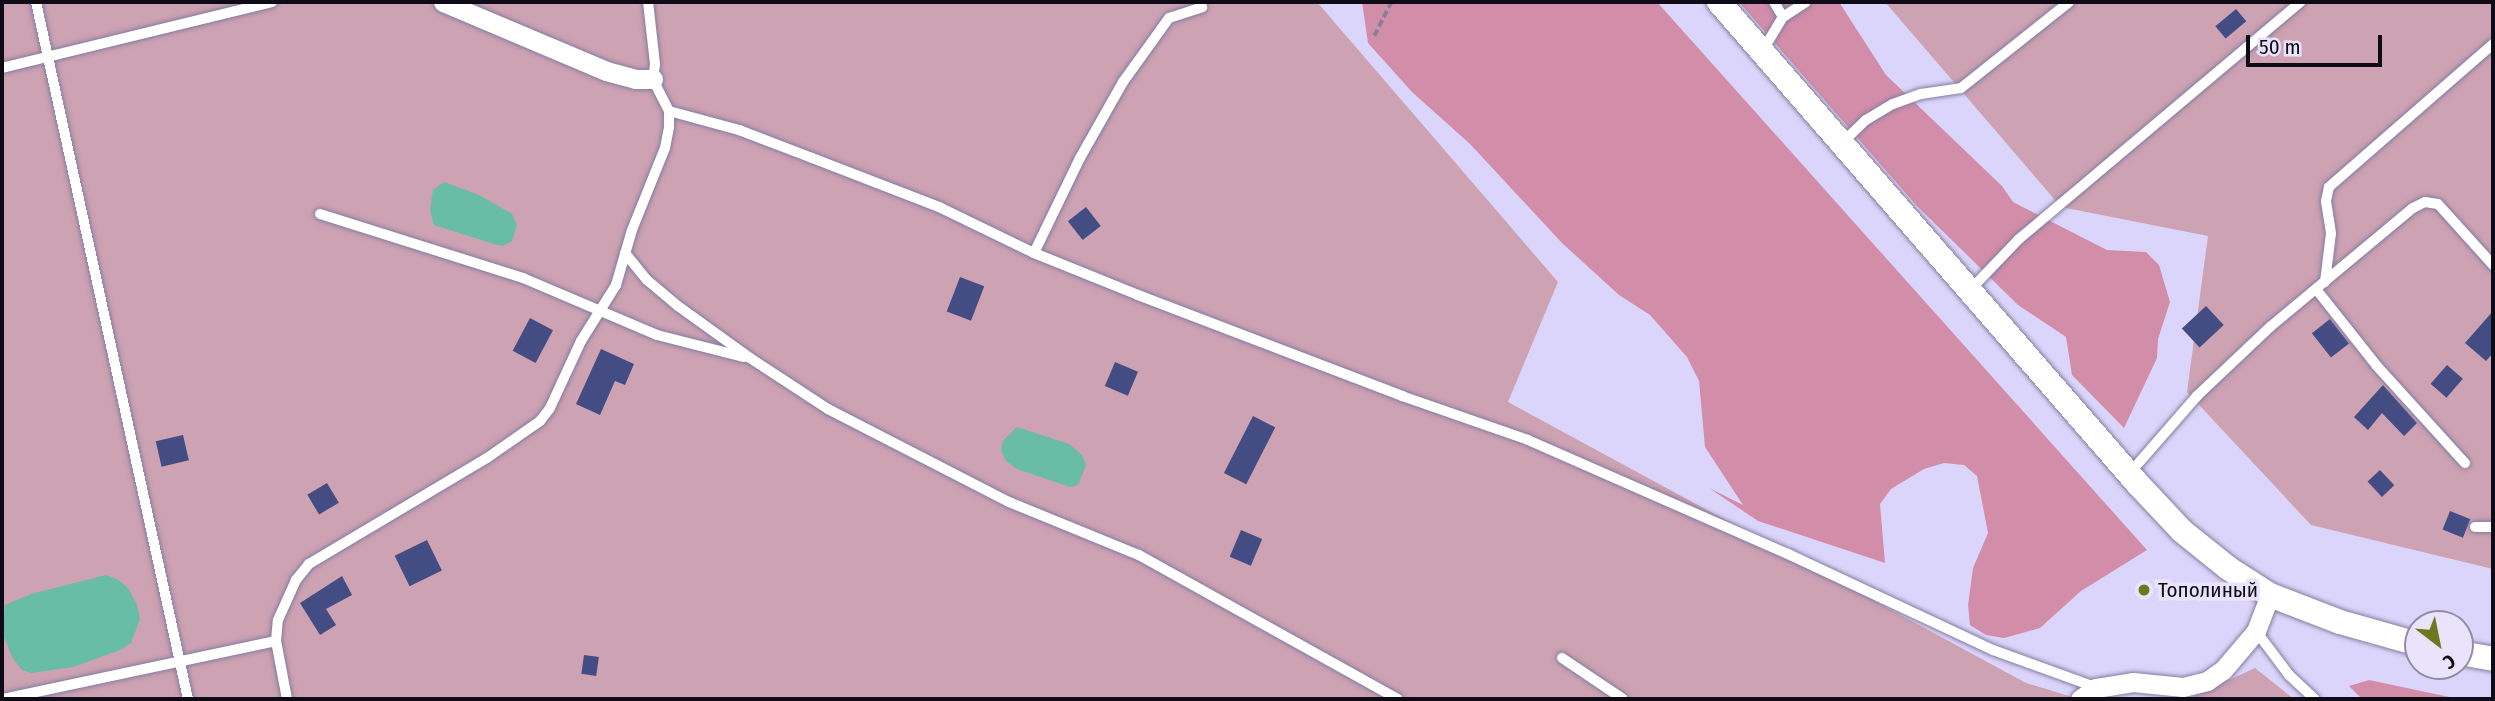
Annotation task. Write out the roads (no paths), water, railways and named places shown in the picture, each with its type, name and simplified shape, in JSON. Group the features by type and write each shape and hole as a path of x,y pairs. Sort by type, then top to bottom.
{"street":[{"path":"443,2 606,71 635,79 653,79"},
{"path":"1719,2 2129,474 2182,531 2228,568 2270,595 2340,622 2404,640"},
{"path":"2080,699 2096,688 2151,682 2183,687 2207,681 2223,670 2256,631 2270,595"},
{"path":"2474,656 2493,659"}],"lane":[{"path":"36,2 188,699"},
{"path":"2,68 272,2"},
{"path":"287,699 276,641 282,608 296,579 309,564 487,458 540,421 550,408 581,341 616,285 625,253 665,148 669,111 653,79 655,64 648,2"},
{"path":"1774,2 1783,17"},
{"path":"1762,52 1783,17 1806,2"},
{"path":"1842,142 1866,120 1893,104 1921,94 1961,88 2069,2"},
{"path":"1971,289 2020,239 2300,2"},
{"path":"1034,253 1080,158 1123,82 1169,18 1202,7"},
{"path":"2325,282 2331,233 2326,201 2329,187 2493,44"},
{"path":"669,111 739,130 901,192 1034,253 1389,391 1528,440 1788,554 1993,650 2096,688"},
{"path":"2129,474 2197,396 2316,289 2413,208 2425,202 2438,204 2493,265"},
{"path":"320,214 523,278 657,335 750,358"},
{"path":"625,253 647,280 750,358 863,429 1009,502 1139,555 1398,699"},
{"path":"2316,289 2377,366 2465,463"},
{"path":"2475,527 2493,527"},
{"path":"2256,631 2289,675 2315,699"},
{"path":"3,699 276,641"},
{"path":"1562,658 1623,699"}],"place":[{"name":"Тополиный","path":"2144,590"}]}
